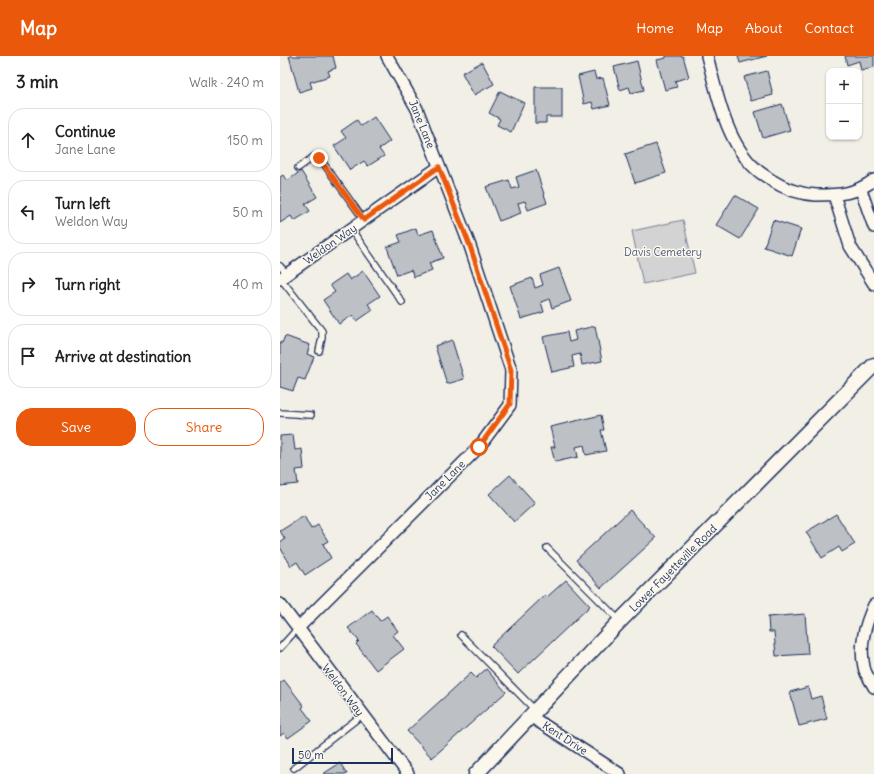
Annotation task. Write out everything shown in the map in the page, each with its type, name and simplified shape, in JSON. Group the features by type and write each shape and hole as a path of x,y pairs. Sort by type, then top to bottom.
{"street":[{"name":"Jane Lane","path":"298,628 479,447 510,404 511,370 470,246 417,108 387,56"},
{"path":"707,56 724,114 735,142 755,169 780,186 802,194 834,195 861,190 874,180"},
{"name":"Weldon Way","path":"282,274 351,229 439,167"},
{"path":"861,190 874,227"},
{"path":"834,195 850,246 874,284"},
{"name":"Lower Fayetteville Road","path":"476,774 620,622 874,365"},
{"name":"Weldon Way","path":"280,604 362,715 408,774"},
{"path":"874,605 867,620 862,644 864,668 874,687"},
{"name":"Kent Drive","path":"533,713 620,774"}],"lane":[{"path":"298,168 311,158 316,156 319,158 364,220"},
{"path":"351,229 402,302"},
{"path":"282,274 322,331 322,338 318,351"},
{"path":"280,413 311,414"},
{"path":"547,548 620,622"},
{"path":"280,648 298,628"},
{"path":"461,635 533,713"},
{"path":"294,768 362,715"}],"green space":[{"name":"Davis Cemetery","path":"683,220 695,273 643,284 632,231"}],"building":[{"path":"289,56 333,56 336,68 328,71 330,76 310,82 312,88 299,92"},
{"path":"666,56 683,56 689,77 675,81 677,87 665,90 657,60 666,58"},
{"path":"738,56 767,56 740,63"},
{"path":"845,56 874,56 874,67 862,70 859,61 847,65"},
{"path":"637,61 644,90 631,93 629,87 620,90 614,67"},
{"path":"482,62 494,84 474,95 462,73"},
{"path":"767,71 773,95 751,101 744,77"},
{"path":"594,72 596,79 603,78 610,105 594,109 592,102 584,104 578,76"},
{"path":"535,87 562,87 562,117 546,117 546,123 535,123"},
{"path":"500,91 524,103 511,132 497,125 500,119 489,113"},
{"path":"782,104 790,130 763,138 755,112"},
{"path":"374,117 390,141 379,149 384,156 368,166 364,161 350,170 334,146 346,138 341,131 357,120 361,126"},
{"path":"656,144 666,173 635,183 625,154"},
{"path":"536,170 547,203 528,210 525,201 518,203 521,213 499,221 486,187 509,180 512,189 519,187 516,177"},
{"path":"301,171 317,197 305,204 310,211 294,221 291,216 280,223 280,177 283,175 287,181"},
{"path":"735,195 759,209 740,239 716,225"},
{"path":"773,220 801,229 792,256 764,247"},
{"path":"416,228 418,235 433,230 443,258 429,263 432,270 414,277 411,270 397,275 387,247 401,242 398,235"},
{"path":"559,268 571,301 552,308 549,299 541,302 544,312 521,319 510,286 532,278 535,288 543,285 540,275"},
{"path":"363,271 380,296 368,304 373,310 357,321 353,315 339,324 323,300 335,292 330,285 346,274 350,280"},
{"path":"595,326 602,361 582,365 580,354 572,356 574,367 552,372 543,337 567,332 569,342 576,340 574,331"},
{"path":"285,336 310,345 307,354 314,357 305,380 298,378 293,391 280,387 280,342 282,343"},
{"path":"452,340 464,379 447,384 435,346"},
{"path":"601,415 604,430 601,430 606,451 586,455 584,445 576,447 578,457 555,462 551,447 555,447 550,427"},
{"path":"293,435 295,450 302,449 304,469 296,470 298,484 280,486 280,436"},
{"path":"510,475 535,503 514,522 489,494"},
{"path":"630,510 656,538 601,588 576,560"},
{"path":"836,514 855,544 842,552 839,547 822,558 806,532"},
{"path":"304,516 311,529 318,525 328,541 323,544 331,558 305,575 297,562 291,566 280,547 280,542 285,539 280,531"},
{"path":"566,580 590,606 518,674 491,646 545,595 547,597"},
{"path":"372,610 380,621 387,616 398,631 393,635 404,649 376,670 356,644 359,641 348,628"},
{"path":"805,614 808,654 776,656 774,632 769,632 768,617"},
{"path":"486,669 506,692 432,758 407,731 471,673 476,678"},
{"path":"284,680 304,706 302,708 312,721 288,738 284,733 280,736 280,683"},
{"path":"808,687 811,699 821,696 827,719 799,726 790,692"},
{"path":"340,763 347,774 323,774"}],"route":[{"path":"319,158 364,220 439,167 470,246 511,370 510,404 479,447"}]}
